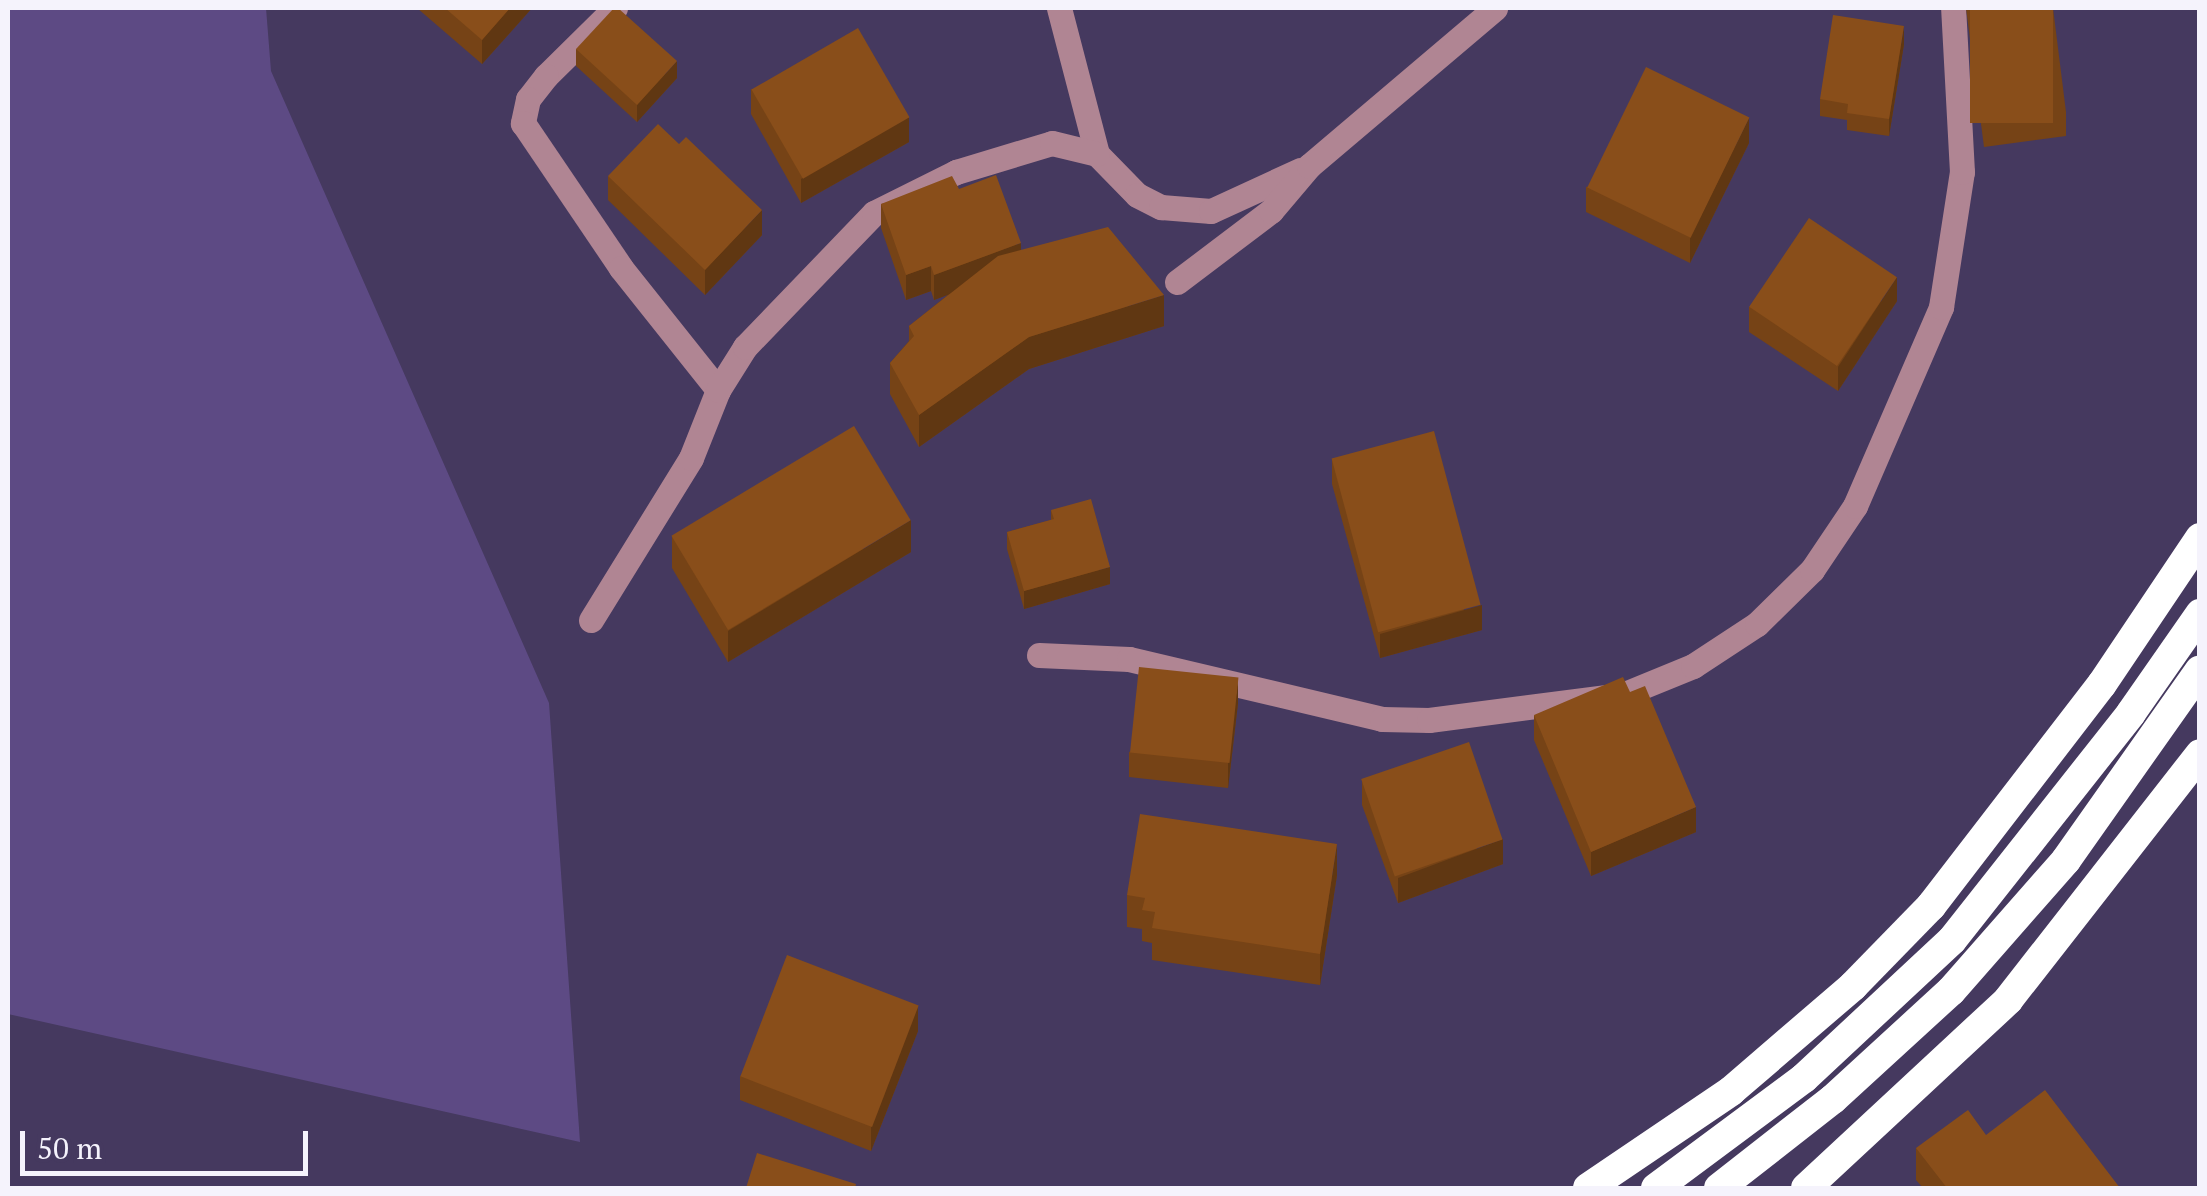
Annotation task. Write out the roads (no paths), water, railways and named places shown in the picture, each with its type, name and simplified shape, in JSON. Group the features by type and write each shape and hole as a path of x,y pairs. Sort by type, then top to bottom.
{"highway":[{"path":"1588,1188 1731,1091 1853,986 1931,906 2102,684 2200,538"},
{"path":"1656,1188 1804,1078 1952,940 2120,727 2200,614"},
{"path":"1719,1188 1832,1100 1952,990 2066,860 2200,670"},
{"path":"1806,1188 2008,1000 2200,754"}],"street":[{"path":"615,8 546,76 528,99 522,123 621,268 718,390"},
{"path":"1059,8 1098,154 1136,194 1183,212 1212,211 1309,166"},
{"path":"1178,282 1256,224 1309,166 1494,8"},
{"path":"1039,655 1129,659 1382,719 1429,720 1622,695 1693,666 1758,624 1812,570 1855,506 1941,307 1962,172 1954,8"},
{"path":"591,620 692,458 718,390 778,308 874,213 956,172 1052,143 1098,154"}]}
